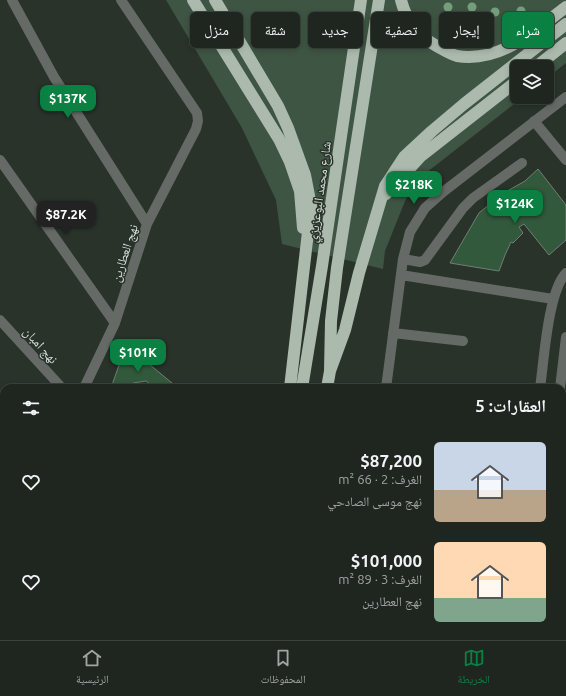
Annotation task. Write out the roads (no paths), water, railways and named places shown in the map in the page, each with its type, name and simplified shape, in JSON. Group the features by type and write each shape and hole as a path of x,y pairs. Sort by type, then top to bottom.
{"highway":[{"path":"193,0 279,139 290,162 300,191 306,258"},
{"path":"215,0 278,106 288,128 305,175 311,206 290,384"},
{"name":"شارع محمد البوعزيزي","path":"303,384 322,266 361,0"},
{"path":"328,384 330,371 331,321 337,268 379,0"},
{"path":"401,0 408,20 417,31 427,41 456,56 490,55 516,45 566,7"},
{"path":"330,371 345,330 359,273 385,186 404,157 464,104 566,24"},
{"path":"545,60 566,43"},
{"path":"382,200 421,156 510,86"}],"street":[{"path":"12,0 54,77 147,224"},
{"name":"نهج العطارين","path":"86,384 115,323 147,224 196,129 198,121 197,113 121,0"},
{"path":"387,384 403,259 410,232 425,208 442,192 566,97"},
{"path":"534,121 566,160"},
{"path":"0,160 115,323"},
{"path":"403,259 420,262 424,260 463,208 473,198 522,163"},
{"path":"541,384 553,299 560,281 566,273"},
{"path":"401,275 553,299"},
{"name":"نهج امبان","path":"0,320 58,384"},
{"path":"393,333 463,341"},
{"path":"560,384 566,337"}]}
